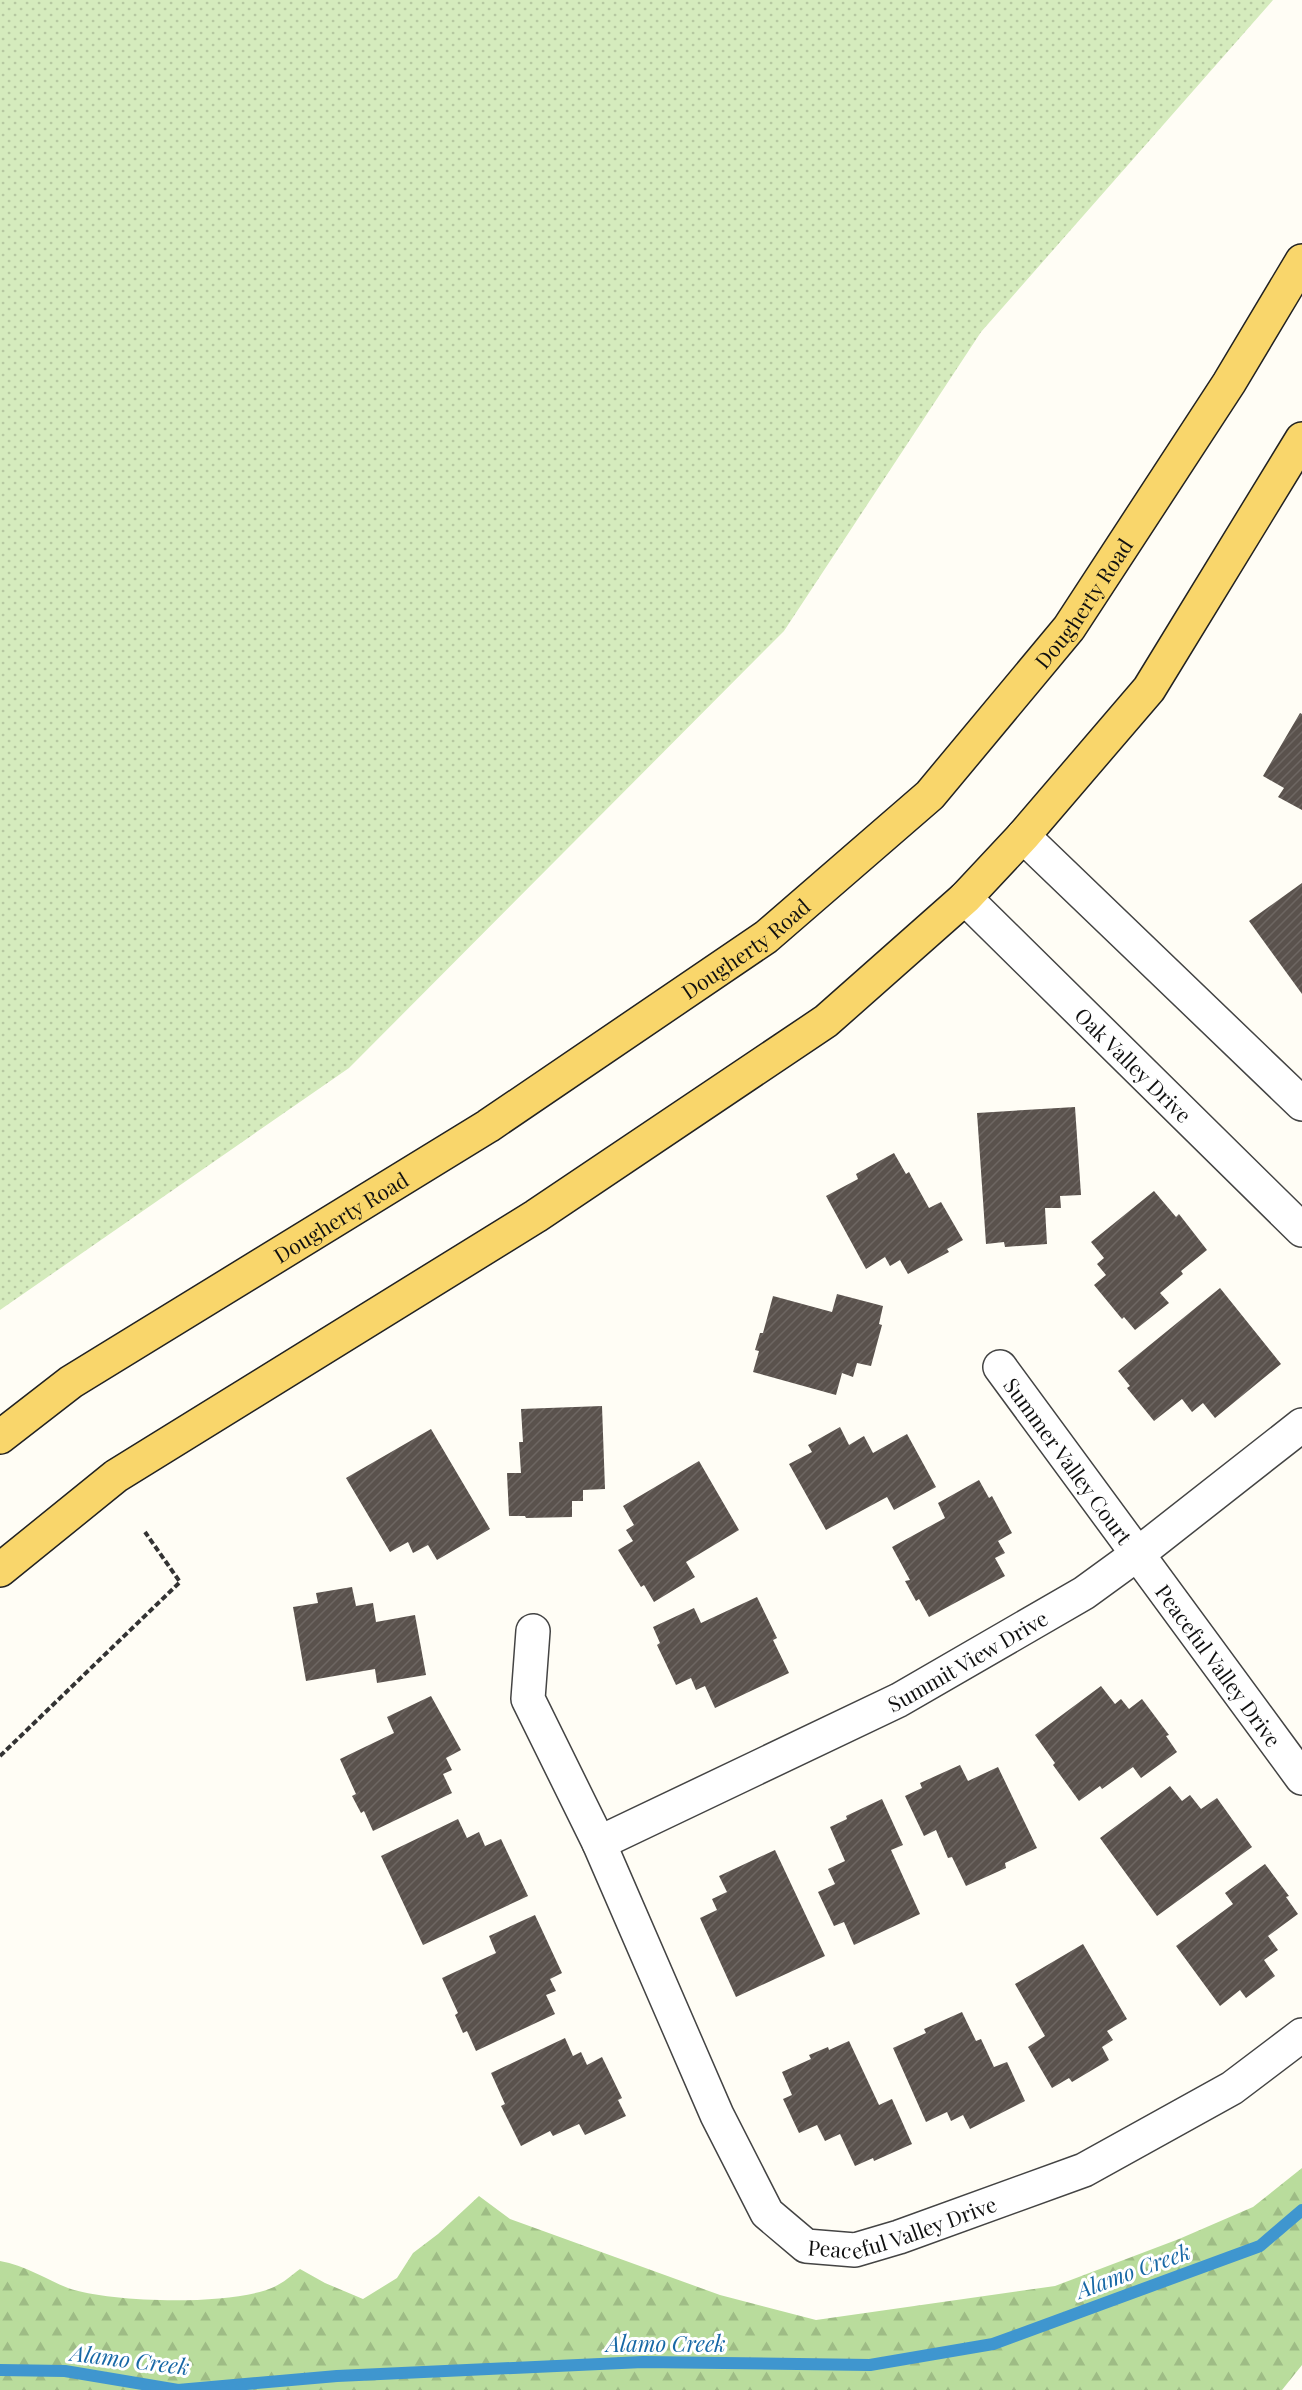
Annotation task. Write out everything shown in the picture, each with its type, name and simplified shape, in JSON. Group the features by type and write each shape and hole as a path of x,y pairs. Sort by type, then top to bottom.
{"main road":[{"name":"Dougherty Road","path":"0,1437 71,1382 488,1126 756,943 930,795 1069,628 1229,383 1302,261"},
{"path":"0,1570 116,1476 536,1216 826,1021 966,898 1023,836 1149,689 1302,439"}],"street":[{"path":"1023,836 1302,1104"},
{"name":"Oak Valley Drive","path":"966,898 1302,1230"},
{"name":"Summer Valley Court","path":"1000,1367 1139,1553"},
{"name":"Summit View Drive","path":"599,1843 899,1700 1084,1593 1139,1553 1302,1425"},
{"name":"Peaceful Valley Drive","path":"1139,1553 1174,1606 1302,1778"},
{"name":"Peaceful Valley Drive","path":"532,1631 528,1699 599,1843 717,2115 767,2213 807,2246 855,2250 899,2237 1084,2170 1232,2088 1302,2035"}],"path":[{"path":"0,1756 180,1582 145,1532"}],"green space":[{"path":"0,0 1273,0 981,332 784,631 349,1068 0,1310"},
{"path":"1302,2168 1302,2365 1282,2390 0,2390 0,2261 26,2269 68,2288 113,2297 202,2300 231,2297 274,2287 300,2269 325,2283 363,2299 397,2278 413,2253 438,2234 479,2196 510,2219 720,2295 816,2320 1055,2286 1179,2239 1253,2207"}],"building":[{"path":"1300,713 1302,714 1302,810 1278,797 1284,788 1263,776"},
{"path":"1302,883 1302,994 1249,921"},
{"path":"1075,1107 1081,1195 1060,1196 1061,1208 1045,1208 1047,1244 1005,1247 1004,1242 986,1244 977,1113"},
{"path":"894,1153 906,1174 909,1172 929,1208 941,1202 963,1240 947,1249 949,1252 908,1274 900,1260 890,1266 885,1257 866,1269 826,1196 858,1179 856,1174"},
{"path":"1154,1191 1176,1217 1179,1214 1207,1250 1181,1271 1183,1274 1160,1293 1169,1303 1135,1330 1124,1317 1122,1319 1094,1285 1106,1275 1097,1264 1104,1258 1091,1242"},
{"path":"1220,1288 1281,1364 1215,1418 1203,1403 1192,1412 1182,1399 1154,1421 1127,1388 1130,1386 1118,1371"},
{"path":"837,1294 883,1306 879,1324 882,1325 871,1366 857,1363 853,1377 842,1373 836,1395 753,1372 759,1351 755,1350 760,1333 763,1333 773,1296 832,1312"},
{"path":"602,1406 605,1489 583,1490 583,1501 572,1501 572,1517 509,1516 507,1473 521,1473 519,1442 523,1442 521,1409"},
{"path":"840,1427 849,1445 864,1436 873,1453 907,1434 936,1487 894,1510 887,1497 826,1530 789,1464 812,1452 808,1445"},
{"path":"431,1429 490,1529 437,1560 428,1545 413,1553 408,1542 390,1552 346,1478"},
{"path":"699,1461 739,1530 686,1562 695,1577 654,1602 644,1585 641,1587 618,1550 633,1541 626,1530 634,1525 623,1506"},
{"path":"979,1480 989,1498 992,1496 1012,1533 998,1541 1005,1553 995,1558 1005,1576 929,1617 919,1599 916,1601 905,1581 910,1580 892,1547 945,1518 938,1503"},
{"path":"352,1587 356,1606 373,1603 376,1622 415,1615 426,1675 377,1683 375,1669 306,1681 293,1607 318,1603 316,1593"},
{"path":"757,1597 777,1638 773,1640 789,1673 715,1708 705,1686 696,1690 691,1678 676,1685 657,1645 660,1643 653,1627 694,1608 701,1623"},
{"path":"1101,1686 1115,1704 1121,1699 1129,1709 1142,1699 1169,1735 1166,1736 1177,1752 1141,1778 1133,1767 1102,1789 1100,1786 1079,1801 1035,1735"},
{"path":"431,1696 461,1750 446,1758 452,1770 443,1774 452,1793 373,1831 364,1811 361,1813 352,1796 356,1794 340,1759 394,1733 387,1717"},
{"path":"960,1765 968,1781 998,1767 1037,1848 1005,1863 1006,1868 966,1886 952,1857 948,1858 936,1830 924,1836 905,1796 922,1788 920,1783"},
{"path":"1170,1786 1182,1801 1190,1795 1201,1809 1217,1798 1252,1847 1157,1916 1100,1838"},
{"path":"882,1799 903,1845 891,1850 920,1914 854,1945 844,1922 834,1926 818,1892 835,1884 828,1869 845,1861 830,1827 847,1819 846,1816"},
{"path":"458,1819 467,1838 479,1832 485,1846 501,1839 528,1896 423,1945 381,1856"},
{"path":"775,1850 825,1956 736,1997 700,1918 717,1910 712,1899 727,1892 719,1876"},
{"path":"1265,1864 1289,1896 1286,1897 1298,1914 1268,1936 1278,1950 1264,1960 1275,1976 1246,1998 1240,1990 1220,2006 1176,1946 1233,1904 1225,1893"},
{"path":"535,1915 562,1973 550,1979 556,1991 546,1995 555,2014 476,2051 467,2031 463,2033 455,2015 458,2013 442,1978 496,1953 489,1936"},
{"path":"1083,1944 1127,2019 1107,2031 1113,2040 1102,2047 1109,2060 1072,2082 1069,2078 1052,2088 1028,2047 1045,2036 1015,1984"},
{"path":"962,2012 976,2041 981,2039 994,2067 1007,2062 1025,2101 970,2129 963,2115 951,2121 947,2112 926,2122 893,2048 926,2033 924,2029"},
{"path":"565,2038 573,2056 581,2052 587,2065 602,2057 622,2098 618,2100 626,2116 585,2135 579,2124 553,2136 550,2131 521,2146 501,2106 505,2104 491,2073"},
{"path":"849,2041 879,2105 892,2099 912,2144 874,2161 873,2158 855,2166 840,2134 825,2141 817,2125 799,2133 783,2099 792,2095 782,2072 811,2059 809,2055 828,2047 829,2050"}],"waterway":[{"name":"Alamo Creek","path":"0,2370 65,2371 178,2390 337,2376 643,2362 870,2365 993,2344 1260,2246 1302,2210"}]}
